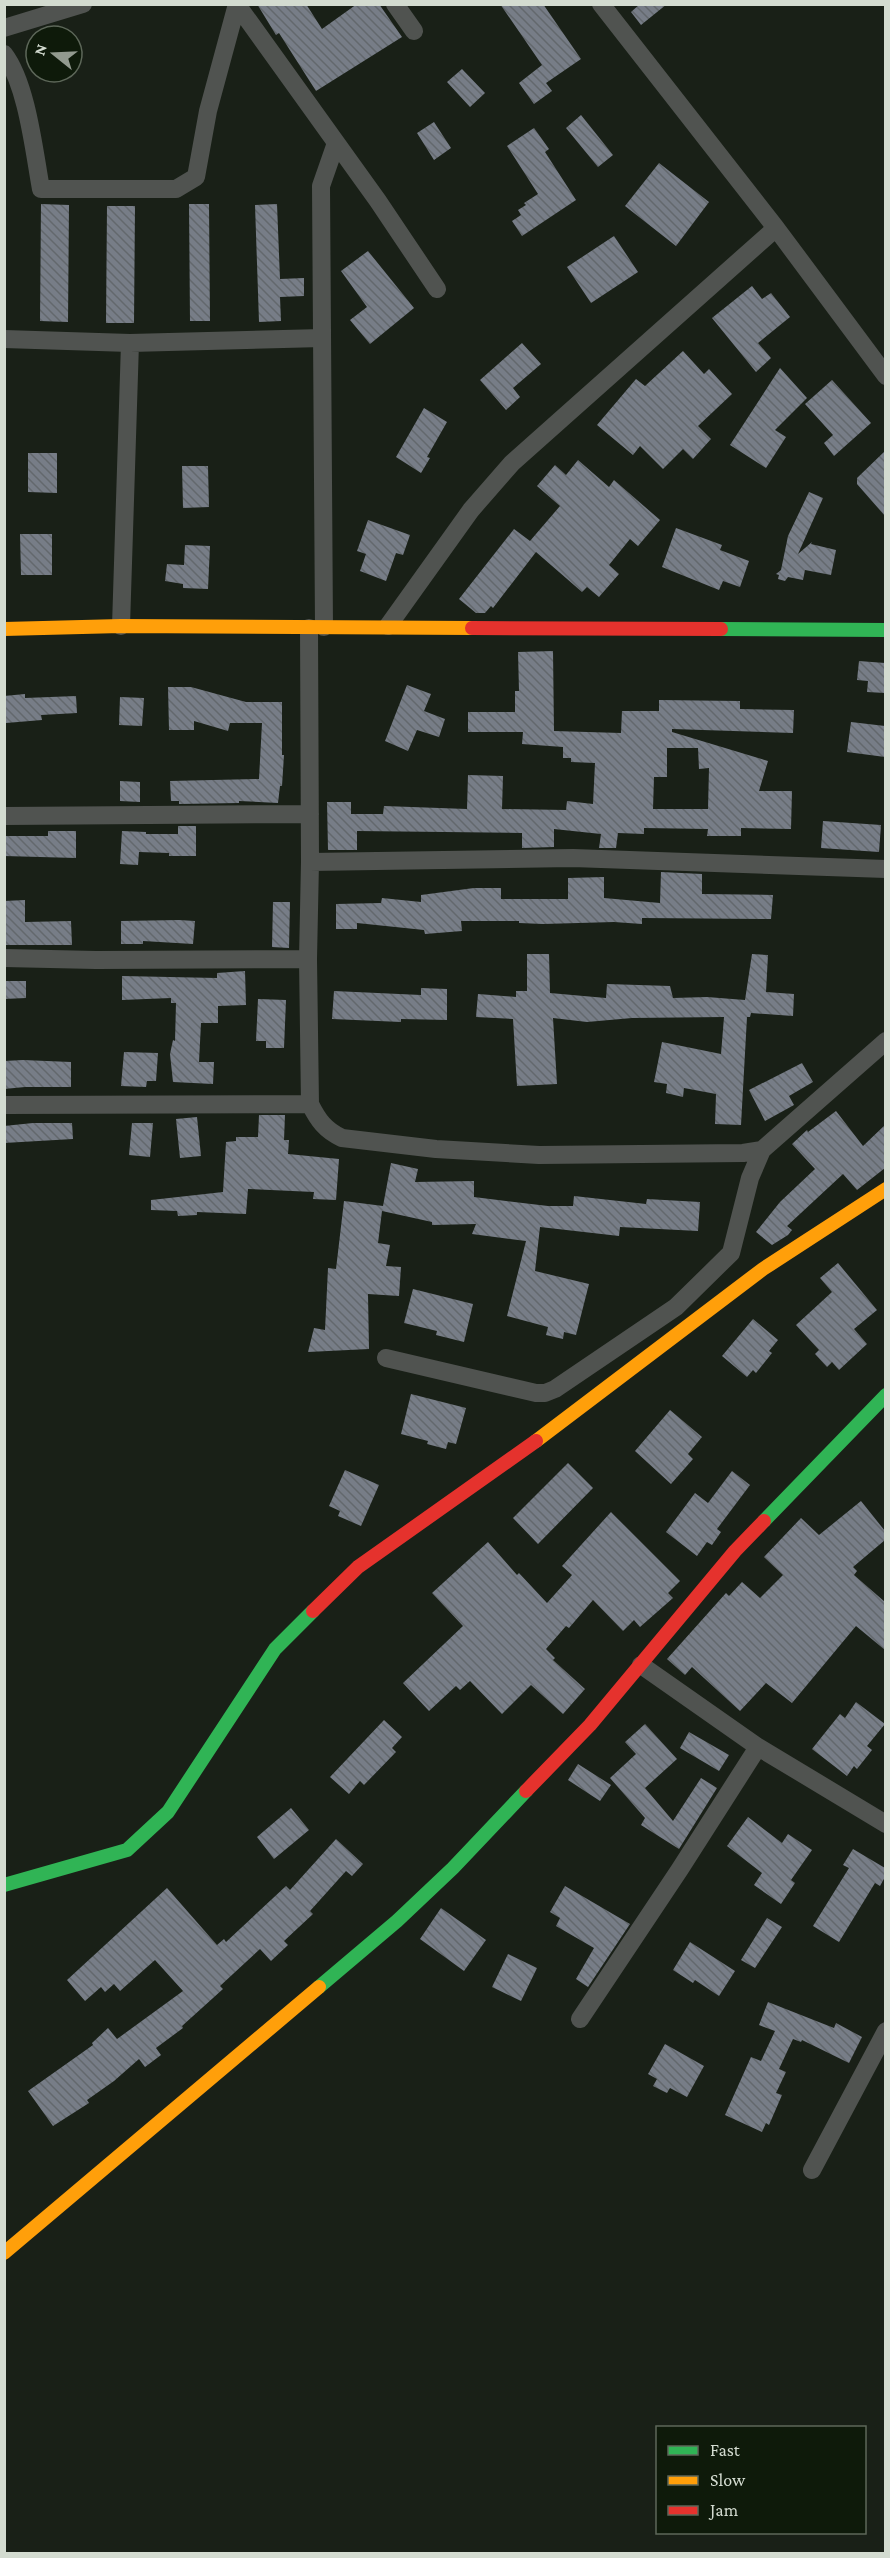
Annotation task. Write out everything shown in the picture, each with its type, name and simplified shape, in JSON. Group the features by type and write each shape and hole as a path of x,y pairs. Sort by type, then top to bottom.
{"street":[{"path":"4,28 83,4"},
{"path":"395,4 414,31"},
{"path":"601,4 776,228 885,376"},
{"path":"4,54 11,62 21,92 40,189 128,191 176,189 196,177 218,70 237,5"},
{"path":"237,5 336,142 437,289"},
{"path":"336,142 321,186 322,338 317,627 309,814 310,1104 317,1119 328,1132 342,1138 436,1149 539,1155 743,1153 762,1150"},
{"path":"388,626 471,510 512,464 776,228"},
{"path":"4,339 130,343 322,338"},
{"path":"121,626 130,343"},
{"path":"4,630 121,626 388,626 885,630"},
{"path":"4,816 309,814"},
{"path":"310,862 573,858 885,869"},
{"path":"4,958 308,959"},
{"path":"386,1358 536,1393 545,1393 555,1389 676,1307 731,1253 750,1178 762,1150 885,1041"},
{"path":"4,1105 310,1104"},
{"path":"4,1885 127,1851 168,1812 274,1649 358,1567 536,1441 763,1269 885,1189"},
{"path":"4,2253 397,1921 453,1868 590,1725 735,1551 885,1395"},
{"path":"641,1665 758,1747 885,1824"},
{"path":"580,2019 758,1747"},
{"path":"812,2170 885,2031"}],"building":[{"path":"257,4 306,4 322,29 357,4 379,4 402,37 316,91 279,33 276,35"},
{"path":"500,4 543,4 581,59 546,83 552,91 534,104 519,83 542,65"},
{"path":"640,4 667,4 641,25 631,12"},
{"path":"462,69 485,93 470,107 447,82"},
{"path":"581,115 613,155 598,167 566,128"},
{"path":"434,122 451,148 434,160 417,133"},
{"path":"534,128 549,149 545,152 576,200 522,236 512,221 521,215 518,210 526,205 524,203 538,194 507,146"},
{"path":"659,163 709,202 676,246 625,206"},
{"path":"41,204 69,205 68,322 40,321"},
{"path":"189,204 209,204 210,321 190,321"},
{"path":"277,204 280,279 304,278 304,296 280,297 281,321 259,322 255,205"},
{"path":"107,206 135,206 134,323 106,323"},
{"path":"614,236 638,272 591,303 567,267"},
{"path":"368,251 414,308 370,344 350,320 367,307 341,271"},
{"path":"752,286 762,299 771,293 790,317 758,343 771,358 756,372 712,318"},
{"path":"522,343 541,364 513,388 520,397 506,410 480,380"},
{"path":"683,351 704,374 709,369 732,394 698,426 711,439 693,459 683,449 663,469 640,446 633,455 597,425 636,379 645,386"},
{"path":"780,368 807,398 775,430 786,437 766,468 730,445"},
{"path":"832,380 871,423 834,456 824,443 833,435 805,404"},
{"path":"424,408 447,422 427,457 430,458 421,473 396,457"},
{"path":"885,451 885,516 857,484 857,478"},
{"path":"28,453 57,453 57,493 28,492"},
{"path":"578,460 609,487 614,480 660,520 638,546 630,539 609,565 619,574 599,597 587,587 582,592 536,552 493,608 491,606 485,613 476,613 459,599 514,529 530,541 560,506 537,486 555,465 566,475"},
{"path":"182,466 208,466 209,507 183,508"},
{"path":"809,492 823,498 798,554 812,542 811,544 836,550 831,575 805,570 803,580 788,577 785,581 778,579 779,575 776,574 781,570 788,536"},
{"path":"368,520 410,535 403,555 396,553 386,581 360,571 366,554 357,551"},
{"path":"676,528 722,545 720,550 749,561 740,587 723,581 719,590 662,567"},
{"path":"20,534 52,534 52,575 21,575"},
{"path":"185,545 210,546 208,589 183,588 183,584 165,581 167,564 184,565"},
{"path":"553,651 554,731 621,733 622,711 659,711 659,700 740,701 740,709 794,710 793,733 672,729 672,732 768,761 759,791 792,791 791,829 741,828 741,836 707,836 708,829 644,828 644,834 618,833 616,848 599,848 601,834 554,829 554,847 522,848 522,833 357,831 357,850 328,850 327,802 351,802 351,814 383,814 384,806 467,809 468,775 503,776 502,809 566,810 567,801 593,804 595,763 571,762 571,758 563,758 563,747 522,744 523,732 468,732 468,712 515,712 515,691 519,691 518,652","holes":["667,748 698,748 699,769 709,768 708,809 653,809 654,777 667,777"]},
{"path":"859,661 885,663 885,693 867,692 868,681 857,680"},
{"path":"407,685 431,694 424,711 445,719 439,737 417,730 408,751 385,741"},
{"path":"168,687 191,687 246,702 282,702 282,755 284,755 282,786 280,786 278,803 239,801 239,803 179,804 179,801 171,801 170,781 259,779 262,723 230,723 228,731 194,721 194,730 169,730"},
{"path":"25,694 25,698 76,696 77,713 41,715 42,720 6,723 4,696"},
{"path":"120,697 144,698 142,726 119,725"},
{"path":"851,722 885,726 885,757 847,752"},
{"path":"120,781 140,782 140,802 120,801"},
{"path":"823,821 881,825 879,852 821,848"},
{"path":"178,826 196,826 196,856 169,856 169,853 139,852 138,865 120,864 122,831 178,834"},
{"path":"48,831 76,831 76,858 4,856 4,836 48,836"},
{"path":"661,872 702,874 702,894 773,895 771,919 642,918 642,924 461,921 462,931 425,934 424,930 357,923 357,929 336,929 336,904 381,903 382,898 421,902 421,895 474,888 501,888 501,899 568,899 568,878 604,877 604,898 660,903"},
{"path":"25,900 25,922 71,921 72,945 4,945 4,901"},
{"path":"273,902 290,902 289,948 272,947"},
{"path":"121,921 195,921 193,944 143,941 143,944 121,944"},
{"path":"527,954 549,954 550,993 606,998 607,984 670,986 673,998 707,997 745,1000 752,954 768,955 766,992 794,994 793,1016 751,1013 750,1017 747,1017 741,1125 715,1124 716,1094 684,1088 683,1097 666,1093 667,1084 654,1082 662,1042 721,1054 724,1017 632,1018 587,1022 553,1018 557,1084 517,1086 513,1019 476,1017 478,994 516,997 516,991 527,991"},
{"path":"245,971 246,1005 218,1006 218,1023 201,1023 199,1062 214,1062 213,1084 173,1082 170,1054 173,1040 175,1041 176,1003 171,1003 171,998 122,1000 122,976 217,978 217,973"},
{"path":"4,981 26,981 26,998 4,999"},
{"path":"421,988 447,989 447,1020 401,1019 401,1022 332,1019 334,991 421,995"},
{"path":"258,999 286,1000 284,1048 266,1048 266,1041 256,1041"},
{"path":"124,1052 158,1053 156,1081 147,1081 146,1087 121,1086"},
{"path":"4,1061 71,1062 71,1087 4,1089"},
{"path":"802,1063 813,1082 789,1096 794,1105 765,1121 749,1090"},
{"path":"836,1111 863,1146 885,1125 885,1168 857,1190 843,1174 787,1226 792,1230 788,1235 772,1245 756,1232 780,1202 815,1169 792,1144 807,1130 808,1132"},
{"path":"259,1115 285,1115 284,1140 289,1140 288,1154 339,1159 336,1200 313,1199 314,1192 248,1189 246,1214 197,1212 197,1215 178,1216 177,1211 151,1210 151,1200 223,1192 226,1142 236,1141 236,1137 258,1137"},
{"path":"197,1117 201,1156 180,1158 176,1119"},
{"path":"72,1123 73,1139 4,1143 4,1126"},
{"path":"132,1123 153,1123 150,1157 129,1155"},
{"path":"391,1163 418,1169 415,1182 474,1181 474,1197 548,1206 573,1206 574,1196 646,1204 647,1199 700,1202 698,1231 620,1227 619,1236 540,1227 535,1271 589,1284 576,1335 564,1332 563,1339 546,1335 548,1327 507,1316 526,1241 472,1234 476,1224 432,1225 432,1222 382,1211 378,1243 390,1245 386,1266 401,1267 399,1296 368,1294 369,1349 308,1352 314,1328 325,1330 328,1268 336,1269 344,1201 383,1206"},
{"path":"838,1263 877,1310 854,1329 867,1344 839,1370 832,1362 827,1367 815,1354 819,1350 796,1325 832,1292 820,1278"},
{"path":"413,1289 473,1304 464,1342 436,1335 437,1331 404,1323"},
{"path":"753,1319 778,1340 769,1351 772,1353 756,1373 753,1370 747,1377 722,1356"},
{"path":"411,1394 466,1408 456,1444 448,1442 446,1449 427,1444 428,1441 401,1434"},
{"path":"670,1410 702,1437 688,1454 693,1459 671,1484 635,1451"},
{"path":"568,1463 593,1488 538,1544 513,1518"},
{"path":"345,1470 379,1485 361,1526 338,1516 340,1511 329,1506"},
{"path":"732,1471 750,1485 717,1529 721,1532 712,1545 707,1542 697,1556 666,1532 695,1493 708,1503"},
{"path":"861,1501 885,1531 885,1540 853,1567 857,1571 854,1575 885,1602 885,1650 856,1626 792,1703 766,1683 740,1711 692,1667 685,1675 667,1659 726,1593 729,1596 742,1582 760,1598 783,1575 764,1557 801,1518 819,1535"},
{"path":"611,1512 680,1581 668,1593 673,1598 640,1627 634,1620 623,1631 593,1600 569,1628 566,1626 546,1649 555,1658 553,1660 585,1689 563,1714 531,1685 502,1714 470,1681 460,1690 456,1686 429,1711 403,1683 463,1626 432,1593 488,1542 517,1575 519,1573 547,1603 572,1575 562,1566"},
{"path":"856,1702 885,1724 867,1746 872,1750 857,1769 854,1766 847,1776 812,1749 840,1714 845,1718"},
{"path":"384,1720 402,1737 392,1748 396,1752 364,1785 360,1781 349,1794 330,1777"},
{"path":"645,1724 677,1759 645,1788 673,1821 701,1778 717,1788 679,1849 641,1825 645,1818 610,1778 636,1754 625,1742"},
{"path":"689,1732 729,1755 719,1771 680,1748"},
{"path":"578,1764 611,1785 600,1801 568,1780"},
{"path":"291,1808 309,1830 274,1859 257,1837"},
{"path":"748,1817 782,1843 788,1834 812,1850 791,1880 795,1883 781,1904 754,1885 762,1873 727,1846"},
{"path":"336,1839 363,1864 352,1876 346,1871 310,1911 313,1914 284,1941 288,1945 271,1961 260,1949 220,1986 223,1989 182,2026 183,2028 156,2048 161,2055 145,2067 139,2059 87,2100 89,2103 53,2126 28,2091 93,2045 92,2043 108,2028 117,2039 183,1991 155,1960 120,1991 114,1984 105,1992 101,1987 85,2001 67,1980 167,1888 217,1945 224,1939 226,1942 286,1886 290,1890"},
{"path":"853,1849 885,1868 885,1877 880,1886 875,1883 839,1942 813,1926 849,1868 843,1865"},
{"path":"565,1886 630,1924 588,1987 576,1979 594,1948 556,1926 560,1918 550,1912"},
{"path":"441,1908 486,1940 464,1971 420,1939"},
{"path":"767,1918 782,1927 755,1968 741,1960"},
{"path":"690,1942 735,1971 719,1996 695,1980 693,1983 673,1970"},
{"path":"508,1954 537,1968 521,2001 492,1987"},
{"path":"768,2002 834,2028 836,2023 862,2037 849,2063 802,2040 801,2042 793,2039 779,2069 786,2072 776,2093 782,2095 769,2125 766,2123 762,2132 725,2115 751,2057 761,2061 775,2031 759,2025"},
{"path":"665,2044 704,2066 687,2097 670,2088 667,2093 653,2086 657,2079 648,2074"}],"traffic: fast":[{"path":"721,629 886,630"},
{"path":"764,1521 886,1395"},
{"path":"4,1885 127,1850 168,1812 275,1649 313,1611"},
{"path":"319,1987 397,1921 453,1868 526,1791"}],"traffic: slow":[{"path":"4,629 121,626 472,628"},
{"path":"536,1441 763,1269 886,1189"},
{"path":"4,2253 319,1987"}],"traffic: jam":[{"path":"472,628 721,629"},
{"path":"313,1611 358,1567 536,1441"},
{"path":"526,1791 590,1725 735,1551 764,1521"}]}
